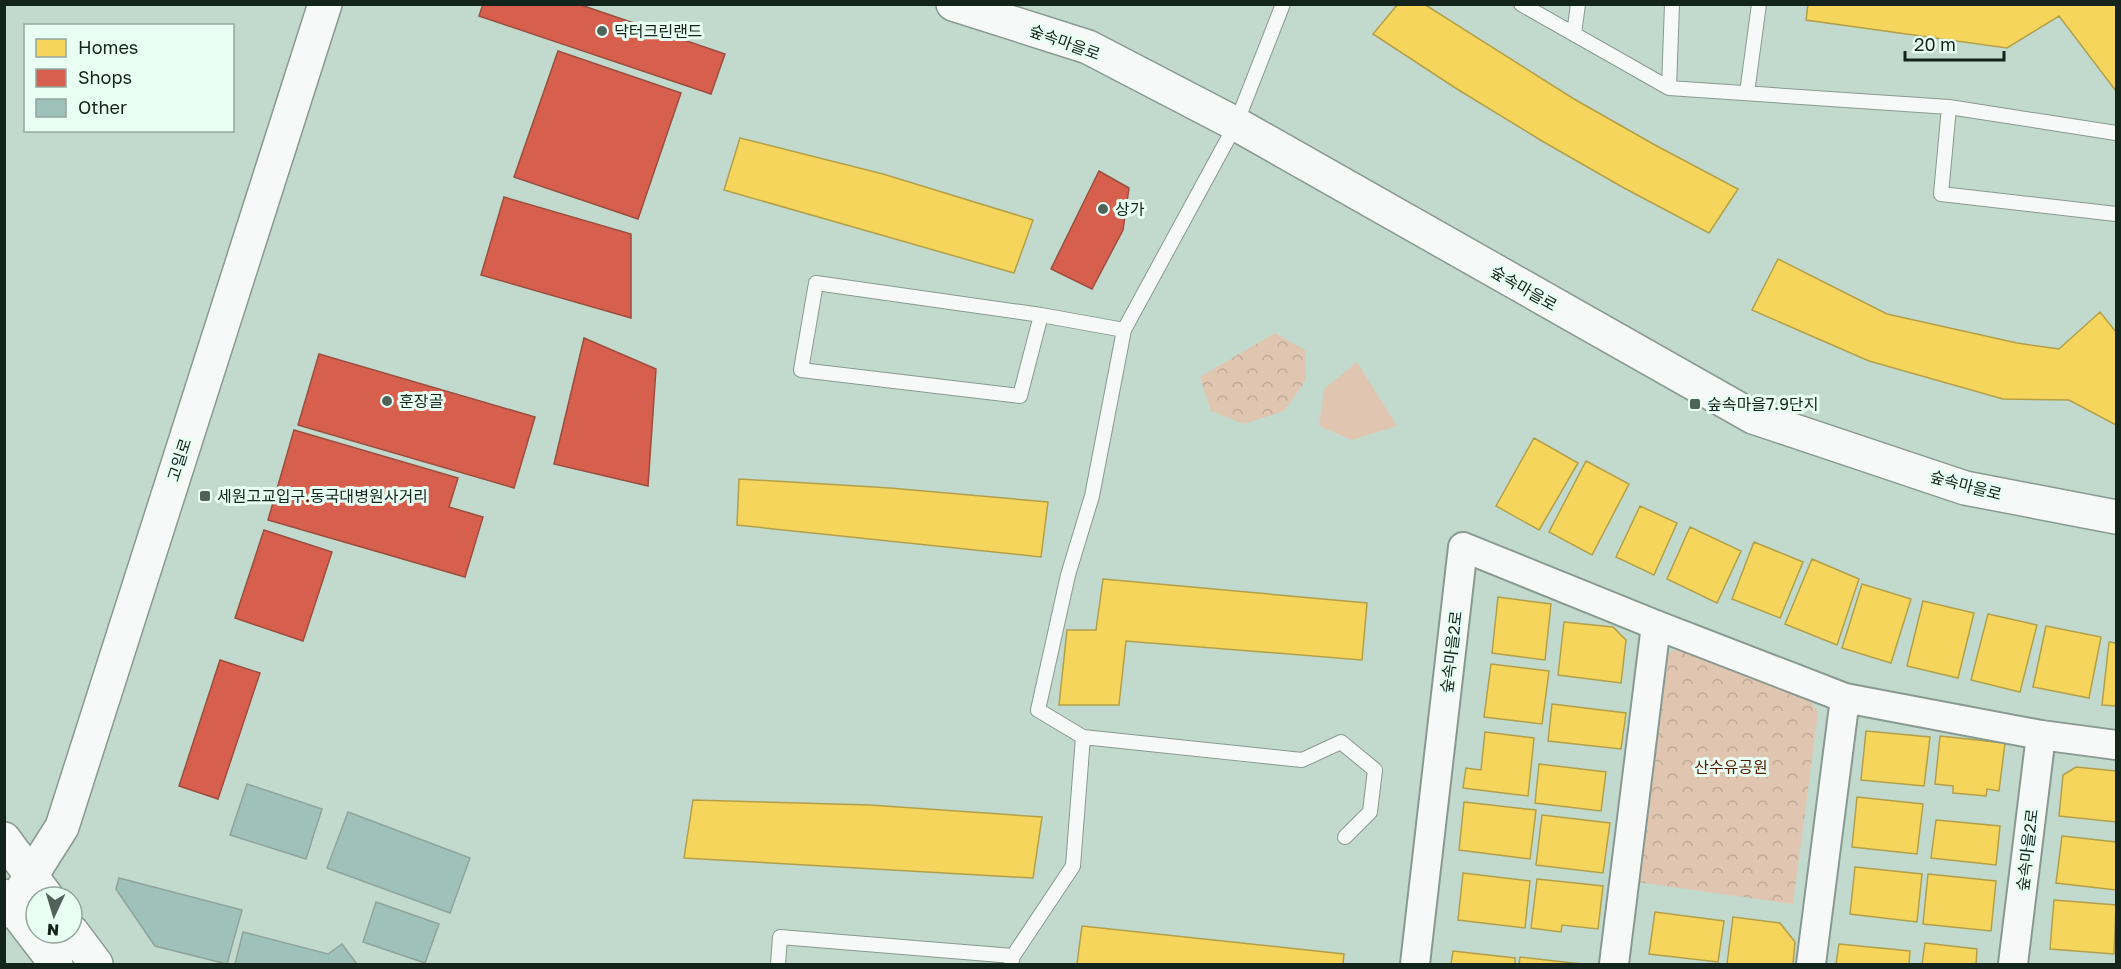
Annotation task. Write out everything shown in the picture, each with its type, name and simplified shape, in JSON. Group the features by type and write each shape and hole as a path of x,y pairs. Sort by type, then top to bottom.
{"main road":[{"name":"고일로","path":"39,885 62,827 325,4"},
{"name":"숲속마을로","path":"953,4 1088,47 1236,124 1753,417 1965,488 2116,517"},
{"path":"4,839 38,885"},
{"name":"고일로","path":"7,904 24,894"},
{"path":"7,904 56,964"},
{"path":"82,945 96,964"}],"street":[{"name":"숲속마을2로","path":"1415,964 1463,547 1845,698 2042,735 2116,745"},
{"path":"1614,964 1656,625"},
{"path":"1811,964 1845,698"},
{"name":"숲속마을2로","path":"2013,964 2042,735"}],"lane":[{"path":"1283,4 1236,124 1124,330 1092,496 1068,575 1038,710 1083,737 1302,760 1341,742 1375,770 1370,812 1345,837"},
{"path":"1521,4 1669,88 1949,107 2116,133"},
{"path":"1574,34 1578,4"},
{"path":"1669,88 1672,4"},
{"path":"1747,93 1758,4"},
{"path":"1949,107 1941,194 2116,214"},
{"path":"1041,315 1020,396 801,370 816,283 1041,315 1124,330"},
{"path":"778,964 780,937 1012,960 1073,866 1083,737"}],"green space":[{"path":"1275,333 1305,350 1306,380 1284,411 1244,424 1211,411 1200,377"},
{"path":"1357,362 1397,426 1352,440 1319,426 1324,389"},
{"name":"산수유공원","path":"1679,648 1809,698 1818,713 1793,904 1637,882 1663,655"}],"building: Homes":[{"path":"1398,4 1424,4 1574,99 1738,189 1709,233 1624,188 1457,89 1373,34"},
{"path":"1808,4 2116,4 2116,91 2059,16 2007,48 1806,20"},
{"path":"740,138 883,174 1033,220 1014,273 724,190"},
{"path":"1778,259 1887,314 2017,343 2059,349 2100,312 2116,332 2116,425 2069,400 2003,399 1869,361 1752,310"},
{"path":"1534,438 1578,463 1539,530 1496,506"},
{"path":"1586,461 1629,484 1592,555 1549,532"},
{"path":"739,479 890,488 1048,502 1041,557 737,525"},
{"path":"1640,506 1677,523 1654,575 1616,557"},
{"path":"1690,527 1741,551 1717,603 1667,579"},
{"path":"1754,542 1803,562 1780,618 1732,599"},
{"path":"1812,559 1859,579 1837,645 1785,624"},
{"path":"1103,579 1367,603 1362,660 1126,641 1119,705 1059,705 1067,630 1096,630"},
{"path":"1862,584 1911,599 1891,663 1842,648"},
{"path":"1498,597 1551,604 1545,660 1492,653"},
{"path":"1923,601 1974,613 1958,678 1907,666"},
{"path":"1988,614 2037,625 2020,692 1971,680"},
{"path":"1564,622 1613,627 1626,640 1621,683 1558,675"},
{"path":"2046,626 2101,637 2089,698 2033,687"},
{"path":"2109,642 2116,643 2116,706 2102,705"},
{"path":"1491,664 1549,671 1542,724 1484,717"},
{"path":"1552,704 1626,713 1621,749 1548,741"},
{"path":"1866,731 1930,737 1924,786 1861,780"},
{"path":"1485,732 1534,738 1528,796 1463,788 1466,768 1481,770"},
{"path":"1940,736 2005,743 1999,791 1987,789 1986,796 1953,793 1953,786 1935,784"},
{"path":"1539,764 1606,772 1601,811 1535,803"},
{"path":"2076,767 2116,771 2116,822 2059,816 2063,775"},
{"path":"1857,797 1923,804 1917,854 1852,847"},
{"path":"693,800 870,805 1042,817 1033,878 684,858"},
{"path":"1464,802 1536,810 1530,859 1459,850"},
{"path":"1542,815 1610,823 1603,873 1536,865"},
{"path":"1936,820 2000,826 1996,865 1931,858"},
{"path":"2062,836 2116,842 2116,890 2056,883"},
{"path":"1855,867 1922,874 1917,922 1850,914"},
{"path":"1463,873 1530,881 1525,928 1458,920"},
{"path":"1928,874 1996,881 1991,931 1923,924"},
{"path":"1537,879 1603,886 1598,929 1562,925 1561,932 1531,928"},
{"path":"2054,900 2116,905 2114,954 2050,949"},
{"path":"1655,912 1724,921 1718,962 1649,954"},
{"path":"1733,917 1780,923 1795,942 1793,964 1727,964"},
{"path":"1082,926 1344,954 1343,964 1077,964"},
{"path":"1925,943 1977,949 1976,964 1922,964"},
{"path":"1839,944 1910,951 1909,964 1836,964"},
{"path":"1453,951 1515,958 1515,964 1451,964"},
{"path":"1520,957 1582,964 1519,964"}],"building: Shops":[{"path":"483,4 578,4 725,54 711,94 479,16"},
{"path":"558,51 681,93 638,219 514,177"},
{"name":"상가","path":"1099,171 1129,188 1123,230 1092,289 1051,269"},
{"path":"504,197 631,234 631,318 481,275"},
{"path":"584,338 656,369 648,486 554,464"},
{"path":"319,354 535,417 514,488 298,425"},
{"path":"294,430 458,478 449,507 483,517 465,577 268,520"},
{"path":"264,530 332,552 303,641 235,618"},
{"path":"220,660 260,673 218,799 179,786"}],"building: Other":[{"path":"247,784 322,809 306,859 230,835"},
{"path":"348,812 470,858 450,913 327,868"},
{"path":"119,878 242,910 227,964 155,946 116,889"},
{"path":"376,902 439,924 425,963 363,942"},
{"path":"243,932 328,954 342,944 357,964 235,964"}],"place":[{"name":"닥터크린랜드","path":"602,31"},
{"name":"상가","path":"1103,209"},
{"name":"훈장골","path":"387,401"},
{"name":"숲속마을7.9단지","path":"1695,404"},
{"name":"세원고교입구.동국대병원사거리","path":"205,496"}]}
